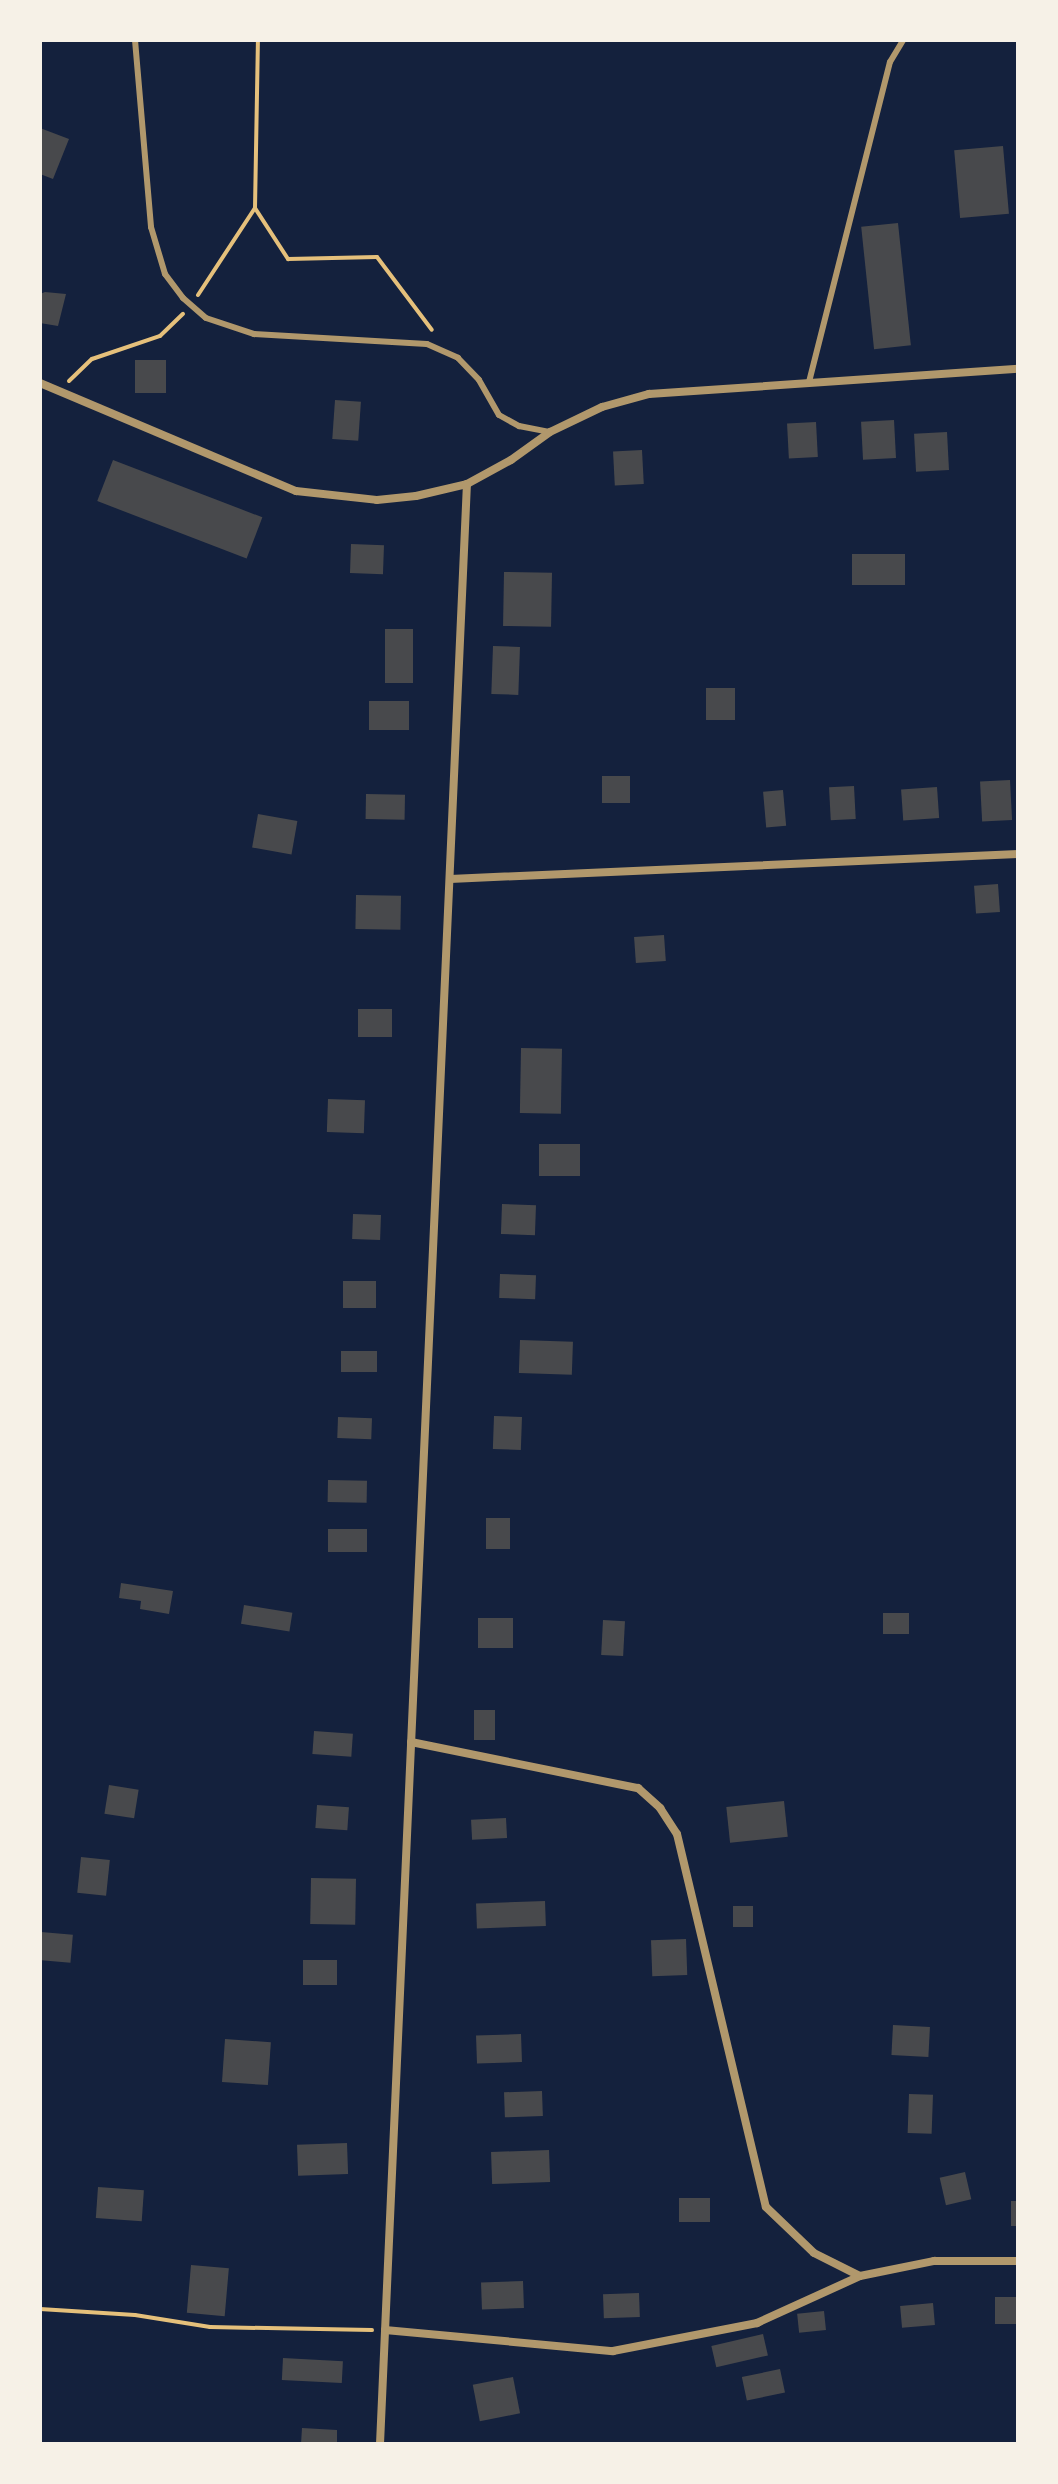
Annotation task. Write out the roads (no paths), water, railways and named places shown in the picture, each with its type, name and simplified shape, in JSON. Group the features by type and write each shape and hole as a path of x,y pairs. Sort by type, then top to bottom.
{"street":[{"path":"41,384 296,491 377,500 416,496 467,484 511,460 550,432 602,407 649,394 1018,369"},
{"path":"380,2444 467,484"},
{"path":"450,879 1018,854"},
{"path":"411,1742 638,1788 660,1808 677,1834 766,2207 814,2253 860,2276"},
{"path":"385,2330 613,2351 757,2323 860,2276 934,2261 1018,2261"}],"lane":[{"path":"135,40 151,227 165,274 191,306 206,318 254,334 427,344 458,358 479,380 499,415 519,426 550,432"},
{"path":"809,382 890,62 903,40"}]}
